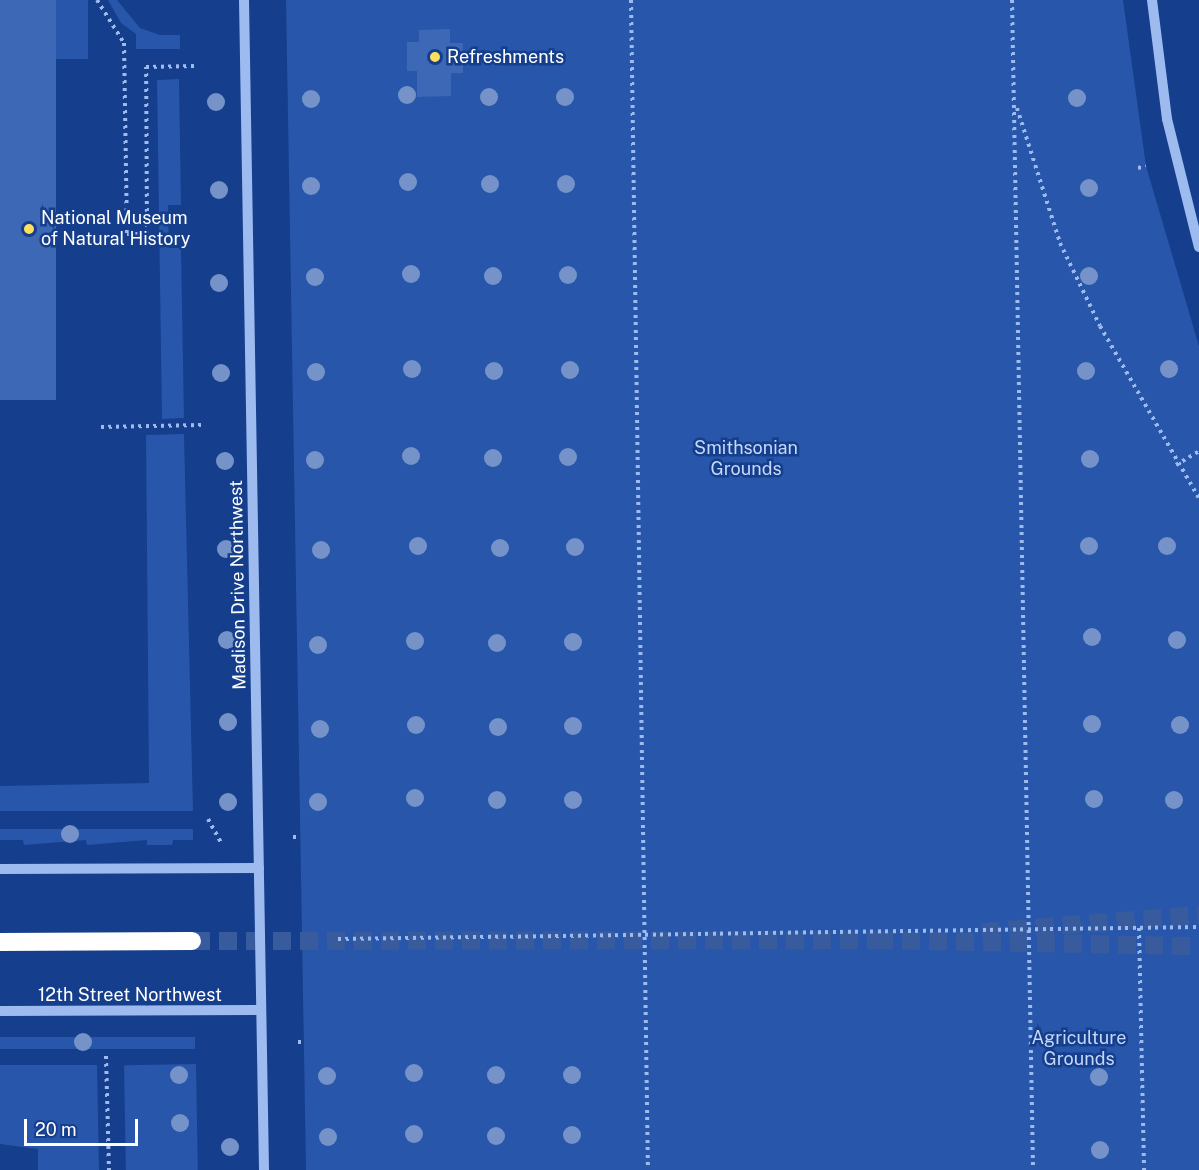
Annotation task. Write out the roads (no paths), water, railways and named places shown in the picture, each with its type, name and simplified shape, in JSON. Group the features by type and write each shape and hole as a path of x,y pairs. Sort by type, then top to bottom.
{"highway":[{"path":"0,942 192,941"}],"street":[{"name":"Madison Drive Northwest","path":"244,0 264,1170"},
{"path":"1152,0 1167,120 1199,247"},
{"path":"0,869 258,868"},
{"name":"12th Street Northwest","path":"0,1011 261,1010"}],"tunnel":[{"path":"982,932 1199,915"},
{"path":"192,941 875,940 1199,946"}],"place":[{"name":"Refreshments","path":"435,57"},
{"name":"National Museum of Natural History","path":"29,229"}],"park label":[{"name":"Smithsonian Grounds","path":"746,459"},
{"name":"Agriculture Grounds","path":"1079,1049"}]}
